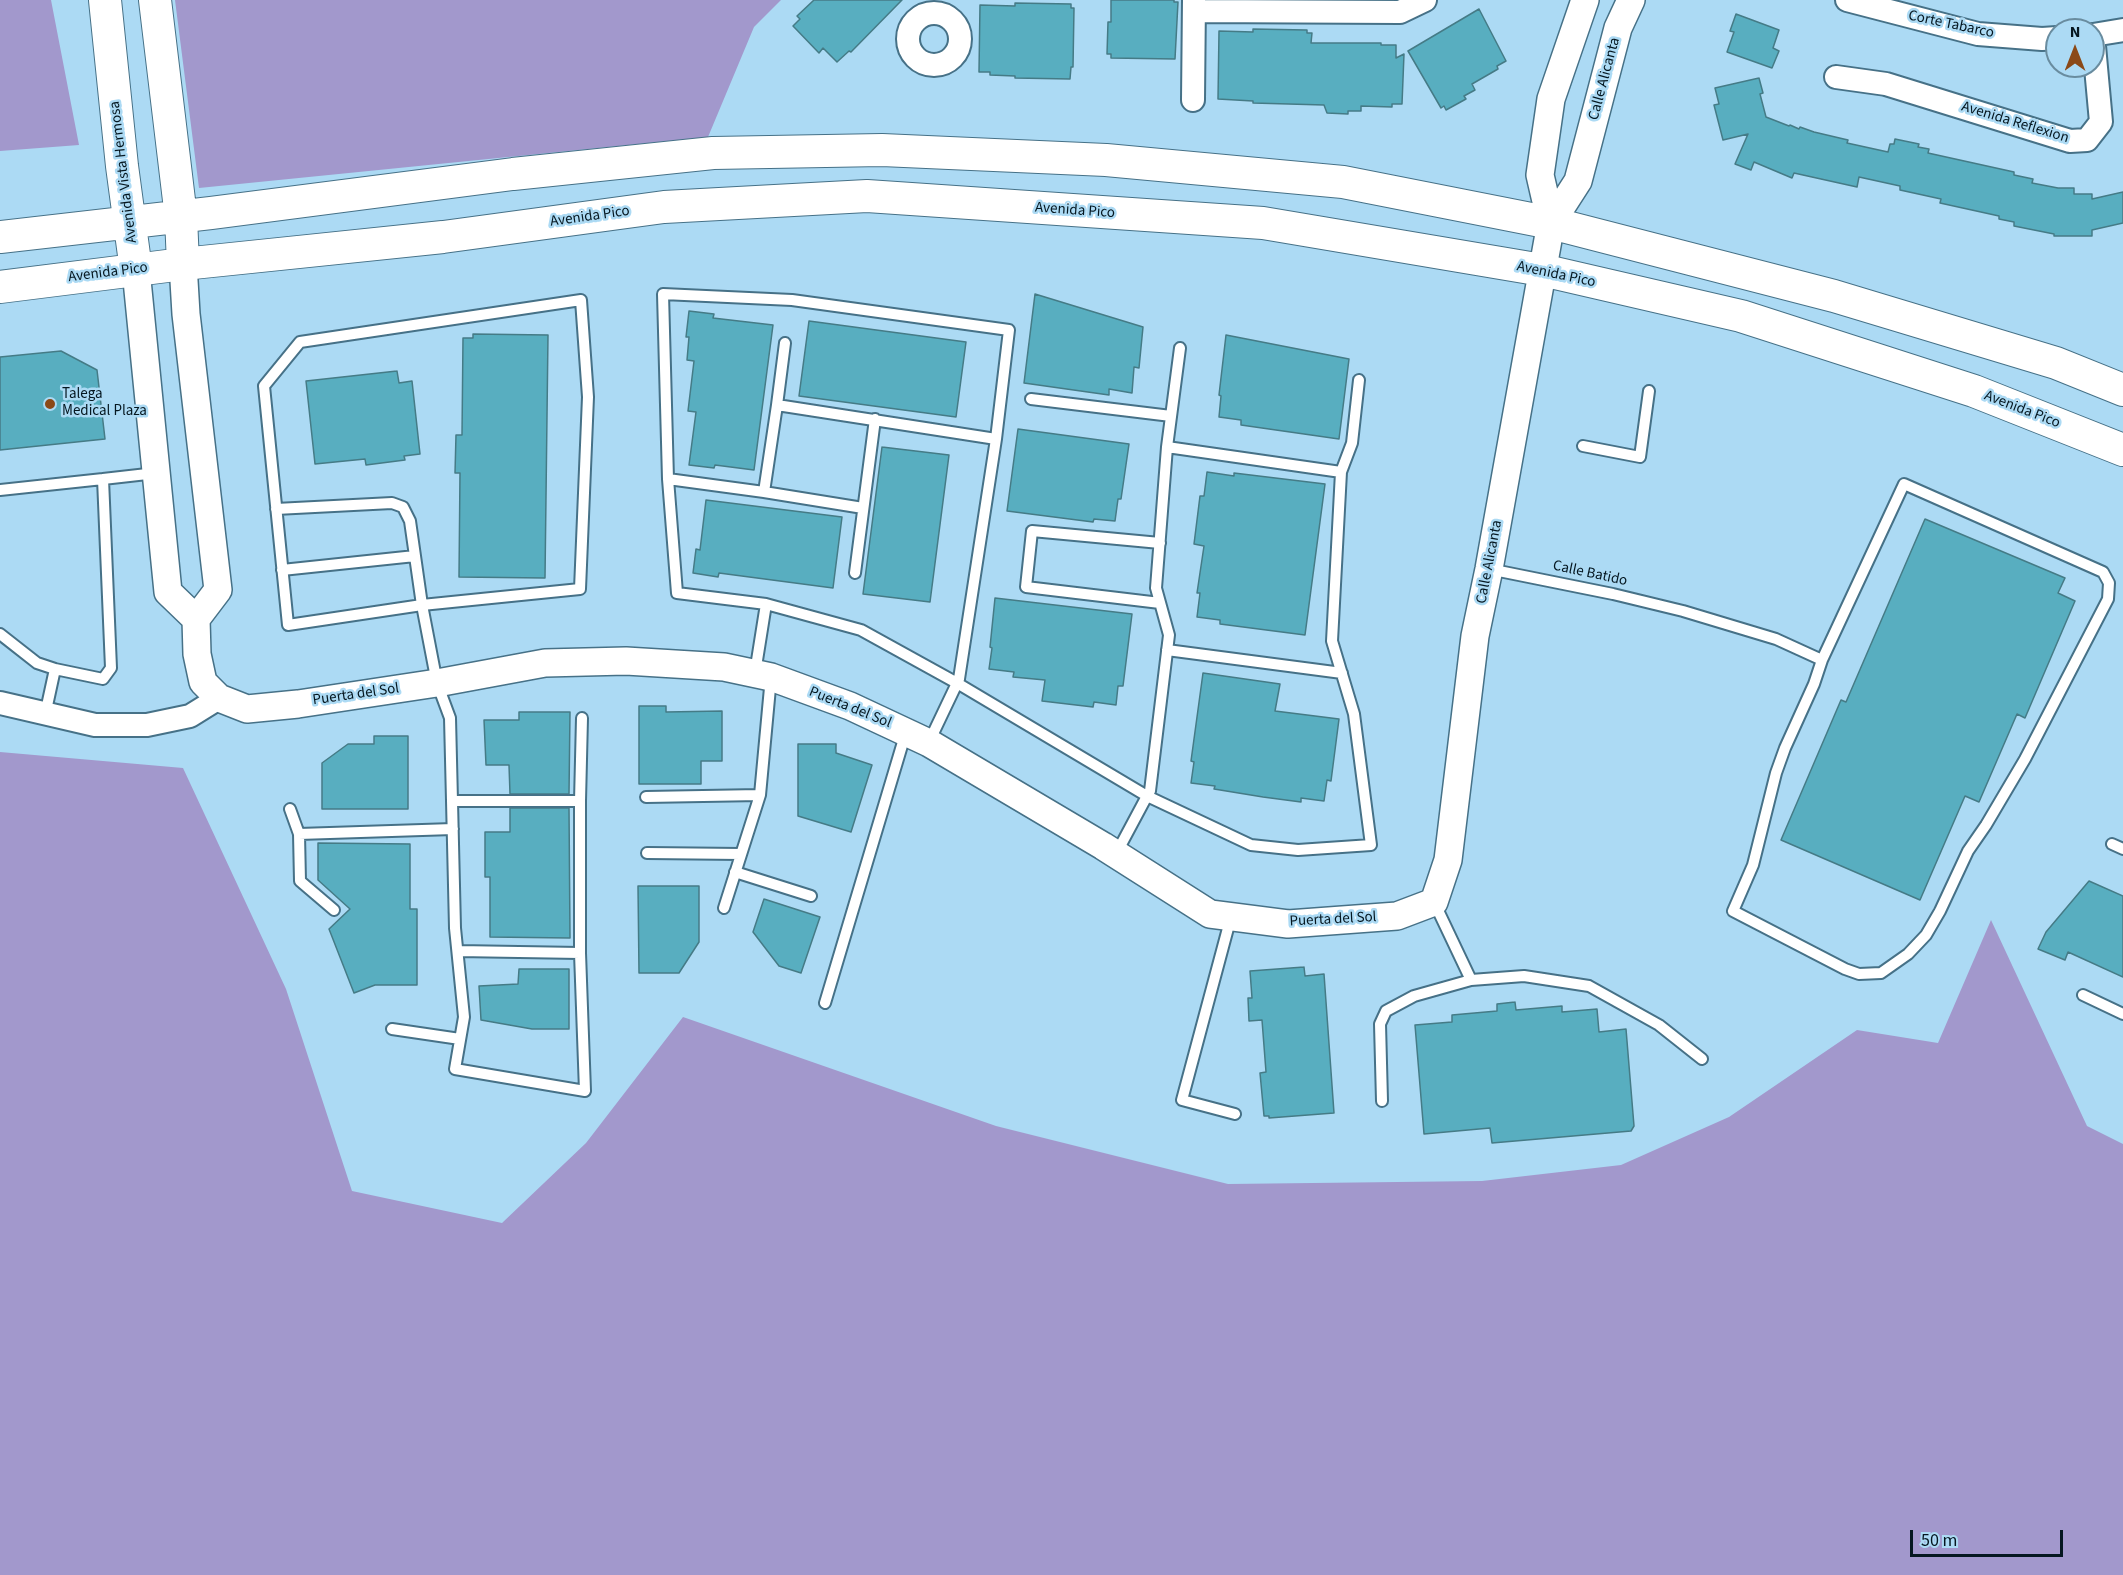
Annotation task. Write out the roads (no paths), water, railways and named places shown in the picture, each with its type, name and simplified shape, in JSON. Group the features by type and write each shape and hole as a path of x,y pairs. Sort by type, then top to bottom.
{"main road":[{"name":"Avenida Vista Hermosa","path":"105,0 136,270"},
{"path":"155,0 181,217 183,264"},
{"path":"0,237 181,217 513,174 713,153 882,150 1106,160 1343,182 1551,223 1834,296 2056,363 2123,390"},
{"name":"Avenida Pico","path":"0,287 183,264 443,237 664,207 867,196 1263,223 1542,270 1742,316 1974,392 2123,450"}],"street":[{"path":"1193,100 1194,5 1400,12 1425,0"},
{"name":"Calle Alicanta","path":"1551,223 1540,175 1551,99 1585,0"},
{"name":"Calle Alicanta","path":"1434,902 1448,860 1475,636 1551,223 1578,181 1618,28 1631,0"},
{"name":"Corte Tabarco","path":"1847,0 1978,34 2045,39"},
{"path":"2105,33 2123,30"},
{"name":"Avenida Reflexion","path":"1836,77 1886,84 2070,141 2086,141 2101,122 2097,78"},
{"path":"0,703 95,725 147,725 190,716 219,698 203,682 197,654 196,619 218,590 187,326 183,264"},
{"name":"Avenida Vista Hermosa","path":"136,270 168,592 196,619"},
{"name":"Puerta del Sol","path":"219,698 248,709 298,704 436,683 545,663 626,661 724,667 763,675 850,706 918,737 1210,914 1288,924 1397,916 1434,902"}],"lane":[{"path":"825,1003 918,737 957,683 996,438 1009,330 792,300 663,294 668,479 677,593 766,604 861,630 957,683 1147,796 1251,845 1298,849 1371,845 1354,714 1332,641 1341,472 1352,443 1359,380"},
{"path":"581,300 588,397 580,589 422,605 288,625 282,570 264,386 300,342 581,300"},
{"path":"764,492 785,343"},
{"path":"1116,855 1150,791 1169,635 1156,588 1167,447 1180,348"},
{"path":"1583,446 1641,458 1649,392"},
{"path":"1031,399 1171,416"},
{"path":"777,405 996,438"},
{"path":"855,573 875,419"},
{"path":"1167,447 1341,472"},
{"path":"0,490 156,473"},
{"path":"0,634 37,663 55,669 103,679 111,668 103,479"},
{"path":"668,479 863,508"},
{"path":"1904,483 2103,572 2109,583 2108,598 2025,759 1986,825 1968,850 1940,911 1926,935 1908,954 1881,973 1859,974 1845,969 1733,911 1753,865 1776,773 1822,660 1904,483"},
{"path":"276,509 392,503 403,507 411,521 422,605 436,683 450,718 455,928 464,1017 455,1069 585,1091 580,953 582,718"},
{"path":"1160,543 1032,531 1026,587 1160,603"},
{"path":"282,570 415,556"},
{"name":"Calle Batido","path":"1489,569 1602,591 1683,611 1776,639 1822,660"},
{"path":"723,908 759,795 766,604"},
{"path":"1167,650 1342,673"},
{"path":"45,715 55,669"},
{"path":"646,797 759,795"},
{"path":"452,801 580,801"},
{"path":"290,809 299,834 300,881 334,910"},
{"path":"299,834 453,829"},
{"path":"647,853 741,854"},
{"path":"735,872 811,896"},
{"path":"1434,902 1472,980"},
{"path":"1231,917 1182,1100 1235,1114"},
{"path":"458,951 580,953"},
{"path":"1382,1101 1380,1024 1386,1011 1414,996 1472,980 1524,976 1589,986 1659,1025 1702,1059"},
{"path":"2083,995 2123,1014"},
{"path":"392,1029 460,1039"}],"place":[{"name":"Talega Medical Plaza","path":"50,404"}]}
